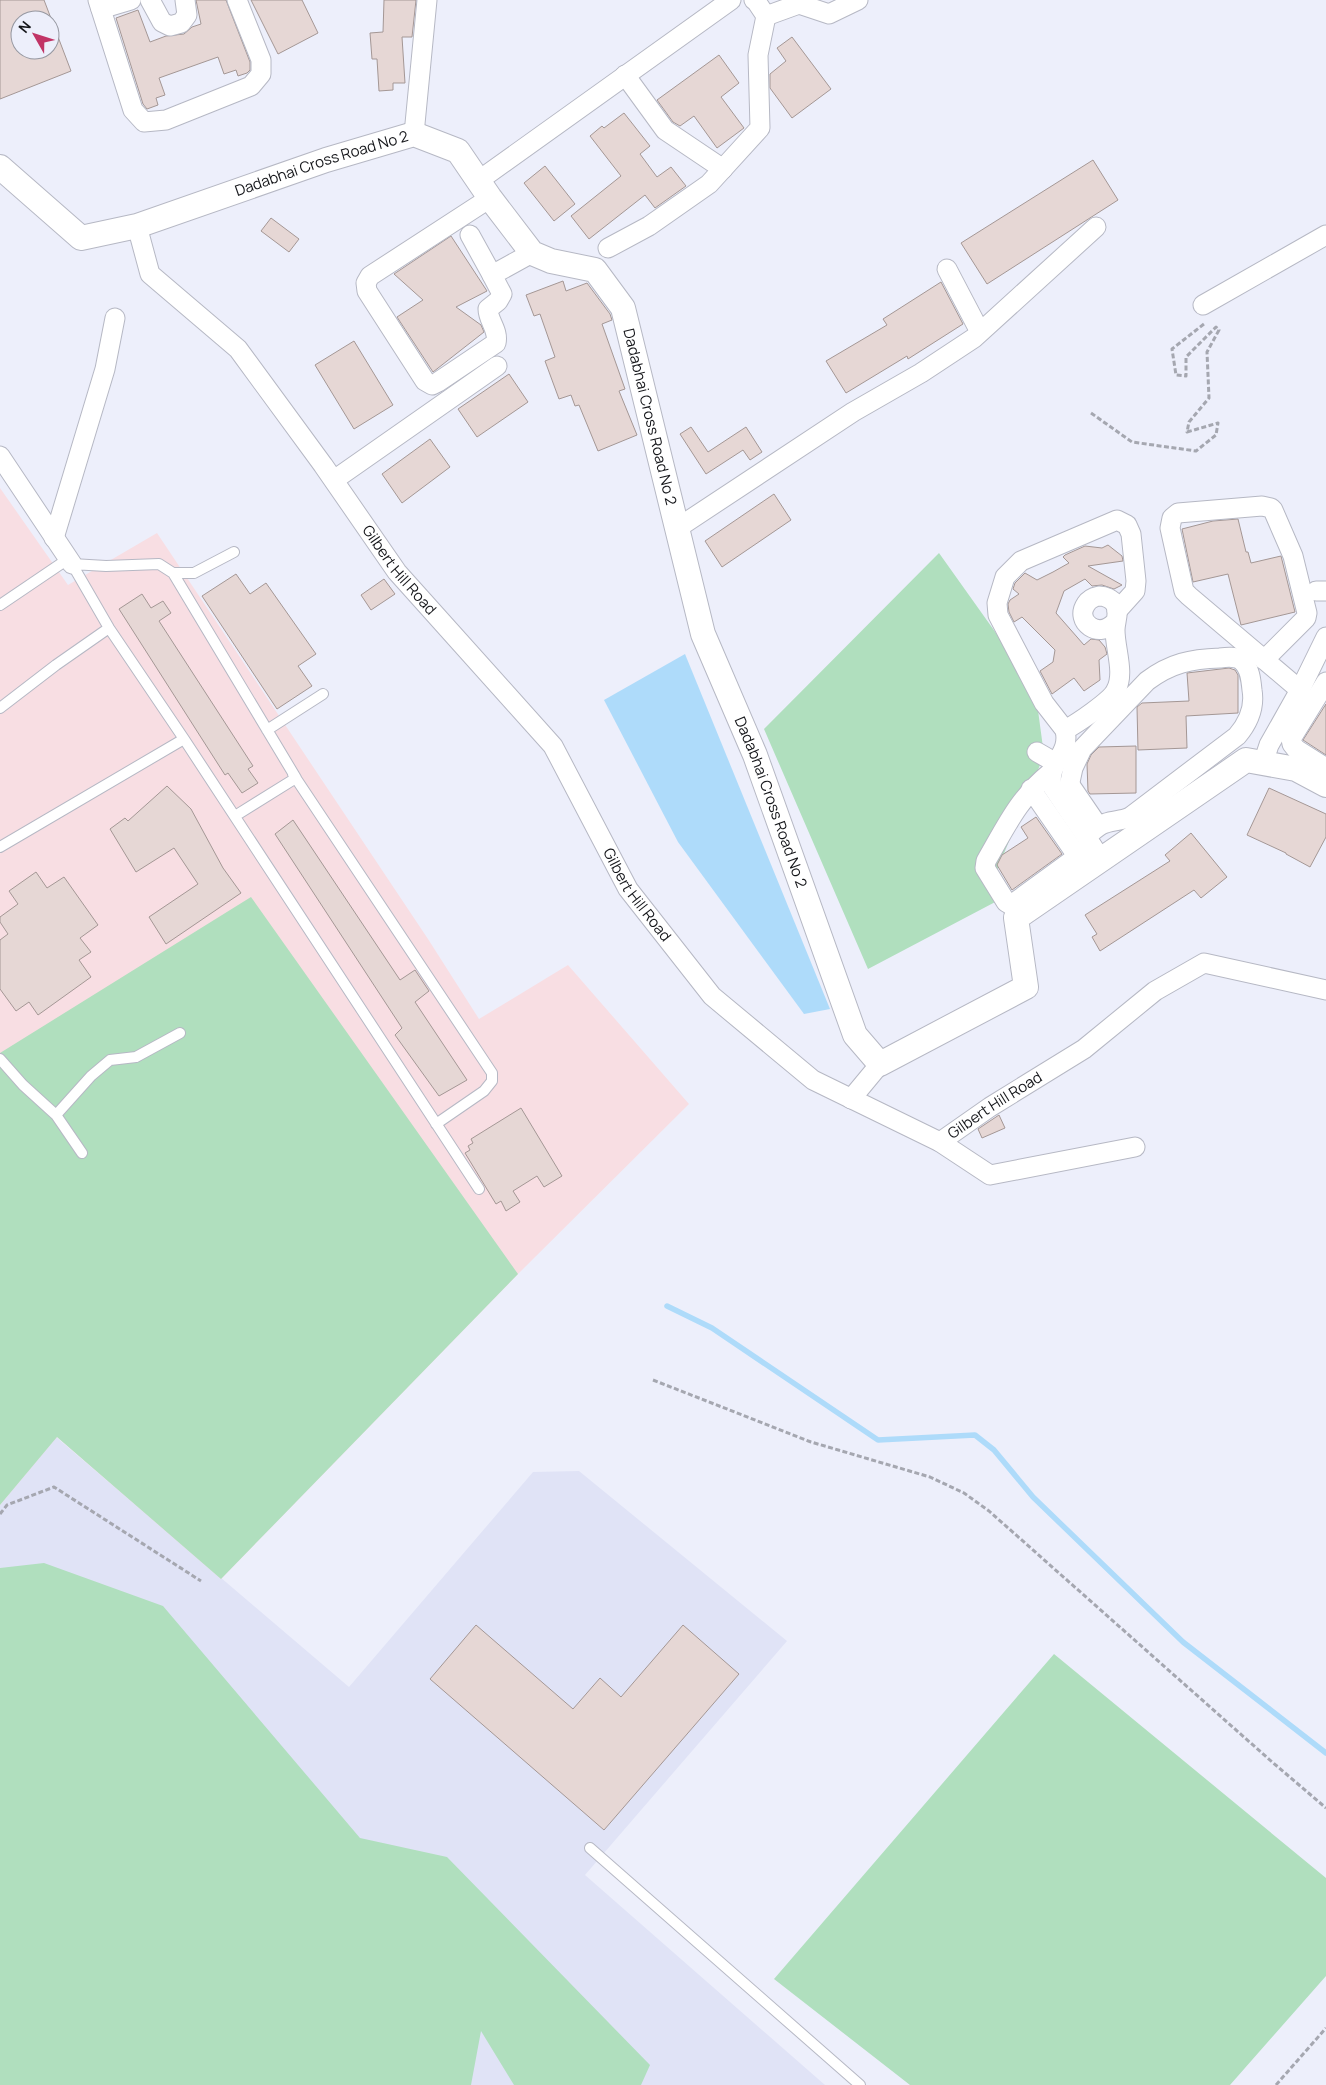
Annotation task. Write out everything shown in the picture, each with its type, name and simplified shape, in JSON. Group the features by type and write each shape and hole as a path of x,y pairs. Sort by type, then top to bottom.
{"street":[{"path":"131,0 99,5 133,110 144,122 166,120 251,86 261,74 260,60 237,0"},
{"path":"150,0 162,22 170,26 181,23 187,15 184,0"},
{"path":"414,134 427,0"},
{"path":"470,235 496,268 502,294 498,301 488,309 488,314 498,336 496,343 432,384 425,381 367,291 366,283 370,276 484,189 625,75 731,0"},
{"path":"608,248 649,226 709,184 760,128 758,4 799,4 829,14 858,0"},
{"path":"625,75 665,130 723,169"},
{"name":"Dadabhai Cross Road No 2","path":"0,167 81,238 137,226 326,160 414,134 458,151 530,250 551,261 596,270 623,308 703,634 755,755 855,1035 880,1064"},
{"name":"Gilbert Hill Road","path":"137,226 150,274 238,349 334,480 397,572 553,746 628,889 712,996 813,1080 940,1142 990,1106 1084,1049 1155,990 1204,963 1326,990"},
{"path":"676,529 853,412 922,373 980,332 1096,227"},
{"path":"1204,314 1326,235"},
{"path":"496,268 530,250"},
{"path":"947,269 980,332"},
{"path":"54,538 105,370 115,318"},
{"path":"334,480 497,366"},
{"path":"0,456 70,561"},
{"path":"1264,660 1306,618 1307,614 1295,563 1271,508 1262,506 1178,512 1172,518 1170,528 1184,591 1264,660 1300,690"},
{"path":"1065,730 1077,723 1115,693 1120,681 1116,617 1135,592 1136,580 1131,534 1127,525 1117,520 1021,560 1005,578 997,603 998,615 1044,702 1065,730 1068,740 1064,752 1053,768 1020,802 986,861 985,866 1006,902 1011,905 1107,822 1122,821 1130,817 1237,736 1244,728 1252,710 1253,693 1250,672 1241,660 1232,657 1191,659 1158,673 1082,749 1073,768 1065,805"},
{"path":"1263,763 1269,745 1300,690 1326,637"},
{"path":"1326,682 1292,739 1292,744 1326,768"},
{"path":"1037,752 1053,768 1052,786 1085,841"},
{"path":"851,1099 880,1064 1026,987 1016,918 1085,841 1246,760 1296,769 1326,785"},
{"path":"1070,785 1085,841"},
{"path":"1031,789 1085,841"},
{"path":"940,1142 990,1175 1136,1147"}],"lane":[{"path":"173,573 194,572 234,552"},
{"path":"70,561 109,628 479,1188"},
{"path":"0,605 70,561 106,566 159,564 173,573 293,774 492,1073 492,1081 484,1091 436,1124"},
{"path":"0,708 56,665 109,628"},
{"path":"267,730 323,694"},
{"path":"0,847 184,739"},
{"path":"235,816 296,778 293,774"},
{"path":"56,1115 91,1076 110,1060 136,1057 180,1033"},
{"path":"0,1059 23,1085 56,1115 82,1154"},
{"path":"590,1848 860,2085"}],"path":[{"path":"1090,413 1132,442 1196,451 1216,435 1218,422 1187,432 1189,422 1208,398 1207,352 1219,330 1216,327 1186,357 1186,376 1176,374 1172,350 1204,314"},
{"path":"653,1380 810,1442 930,1477 964,1493 989,1511 1271,1762 1326,1808"},
{"path":"0,1514 7,1505 54,1487 201,1581"},
{"path":"1276,2085 1326,2028"}],"shaded area":[{"path":"0,488 68,585 157,533 428,939 479,1019 568,965 689,1104 518,1274 221,1579 57,1437 0,1505"},
{"path":"56,1437 349,1687 533,1472 579,1471 787,1641 585,1875 825,2085 0,2085 0,1505"}],"green space":[{"path":"939,553 1035,688 1044,755 992,883 999,900 868,969 764,729"},
{"path":"251,897 518,1274 221,1579 57,1437 0,1505 0,1053"},
{"path":"44,1563 163,1606 360,1838 447,1857 650,2065 641,2085 514,2085 481,2031 471,2085 0,2085 0,1568"},
{"path":"1054,1654 1326,1878 1326,1976 1230,2085 910,2085 774,1979"}],"water":[{"path":"685,654 830,1009 804,1014 678,842 604,700"}],"building":[{"path":"0,0 44,0 48,10 10,10 10,60 60,60 60,42 71,71 0,99"},
{"path":"196,0 226,0 250,62 250,70 238,76 236,70 224,74 218,57 159,78 165,95 156,98 158,105 147,109 143,104 116,18 138,10 150,42 166,36 184,34 192,27 201,24"},
{"path":"251,0 302,0 318,33 278,54"},
{"path":"384,0 416,0 412,37 402,37 405,83 393,83 393,90 379,91 377,59 372,59 370,33 383,32"},
{"path":"792,37 831,89 792,118 770,88 770,74 786,61 777,48"},
{"path":"719,55 739,83 721,97 744,128 717,148 694,116 680,126 673,122 657,100"},
{"path":"624,113 650,146 640,154 657,177 671,167 686,186 655,208 645,195 589,239 571,216 621,176 590,136 602,126 604,128"},
{"path":"1093,160 1118,200 987,284 961,243"},
{"path":"545,166 575,204 554,221 524,183"},
{"path":"271,218 299,239 289,252 261,231"},
{"path":"451,236 487,291 456,307 481,325 484,332 433,372 397,317 423,300 394,274"},
{"path":"563,281 566,291 587,283 610,314 612,320 602,324 625,389 619,391 637,435 598,451 579,405 575,406 571,395 559,399 545,361 555,357 540,314 534,316 526,295"},
{"path":"941,282 963,324 908,359 907,356 846,393 826,361 887,325 883,319"},
{"path":"354,341 393,405 354,429 315,365"},
{"path":"509,374 528,402 477,437 458,409"},
{"path":"691,427 708,452 746,427 762,452 750,460 743,450 706,474 680,434"},
{"path":"430,439 450,467 402,503 382,474"},
{"path":"774,494 791,520 722,567 705,541"},
{"path":"1238,519 1246,552 1248,552 1251,563 1281,556 1295,612 1241,625 1228,574 1193,582 1182,529 1213,521"},
{"path":"1108,545 1122,556 1123,561 1088,566 1122,585 1114,589 1102,585 1092,586 1085,579 1064,591 1056,613 1084,645 1091,639 1099,640 1105,647 1107,654 1099,660 1100,680 1084,691 1074,678 1052,694 1040,671 1053,662 1055,650 1022,617 1014,622 1009,612 1008,604 1010,600 1019,594 1013,589 1015,583 1025,573 1037,580 1053,572 1069,563 1063,557 1065,555 1085,546 1102,548"},
{"path":"236,574 250,594 266,583 316,654 298,666 312,686 277,709 202,596"},
{"path":"384,579 395,594 371,610 361,595"},
{"path":"142,594 151,608 163,601 171,613 159,621 253,766 248,769 258,783 242,793 228,773 225,775 119,609"},
{"path":"1229,668 1235,670 1238,675 1238,713 1186,716 1187,748 1138,750 1137,707 1142,703 1189,701 1187,673"},
{"path":"1326,704 1326,755 1303,740"},
{"path":"1136,746 1136,793 1090,794 1088,791 1087,764 1091,755 1099,747"},
{"path":"167,786 191,809 223,868 241,893 166,944 149,917 198,884 174,848 136,872 110,829 125,818 128,821"},
{"path":"1269,788 1326,814 1326,837 1310,867 1286,853 1247,835"},
{"path":"1036,817 1062,854 1012,890 997,865 1002,855 1028,838 1021,827"},
{"path":"293,820 400,980 415,970 429,991 415,1002 467,1080 439,1096 395,1035 402,1028 275,834"},
{"path":"1191,833 1227,877 1201,898 1194,890 1100,951 1092,937 1097,934 1085,915 1170,861 1165,855"},
{"path":"36,872 47,888 64,877 98,925 80,938 91,952 79,960 91,977 38,1015 29,1002 16,1011 0,989 0,940 8,934 0,922 0,917 18,904 9,891"},
{"path":"521,1108 562,1176 544,1187 537,1176 513,1191 520,1202 506,1211 501,1201 496,1204 465,1153 470,1150 468,1146 473,1143 471,1139"},
{"path":"999,1115 1005,1128 982,1138 978,1129"},
{"path":"476,1625 573,1709 600,1678 621,1697 683,1625 739,1674 604,1830 430,1679"}],"waterway":[{"path":"667,1306 712,1328 878,1440 975,1435 994,1450 1033,1497 1183,1642 1326,1753"}]}
